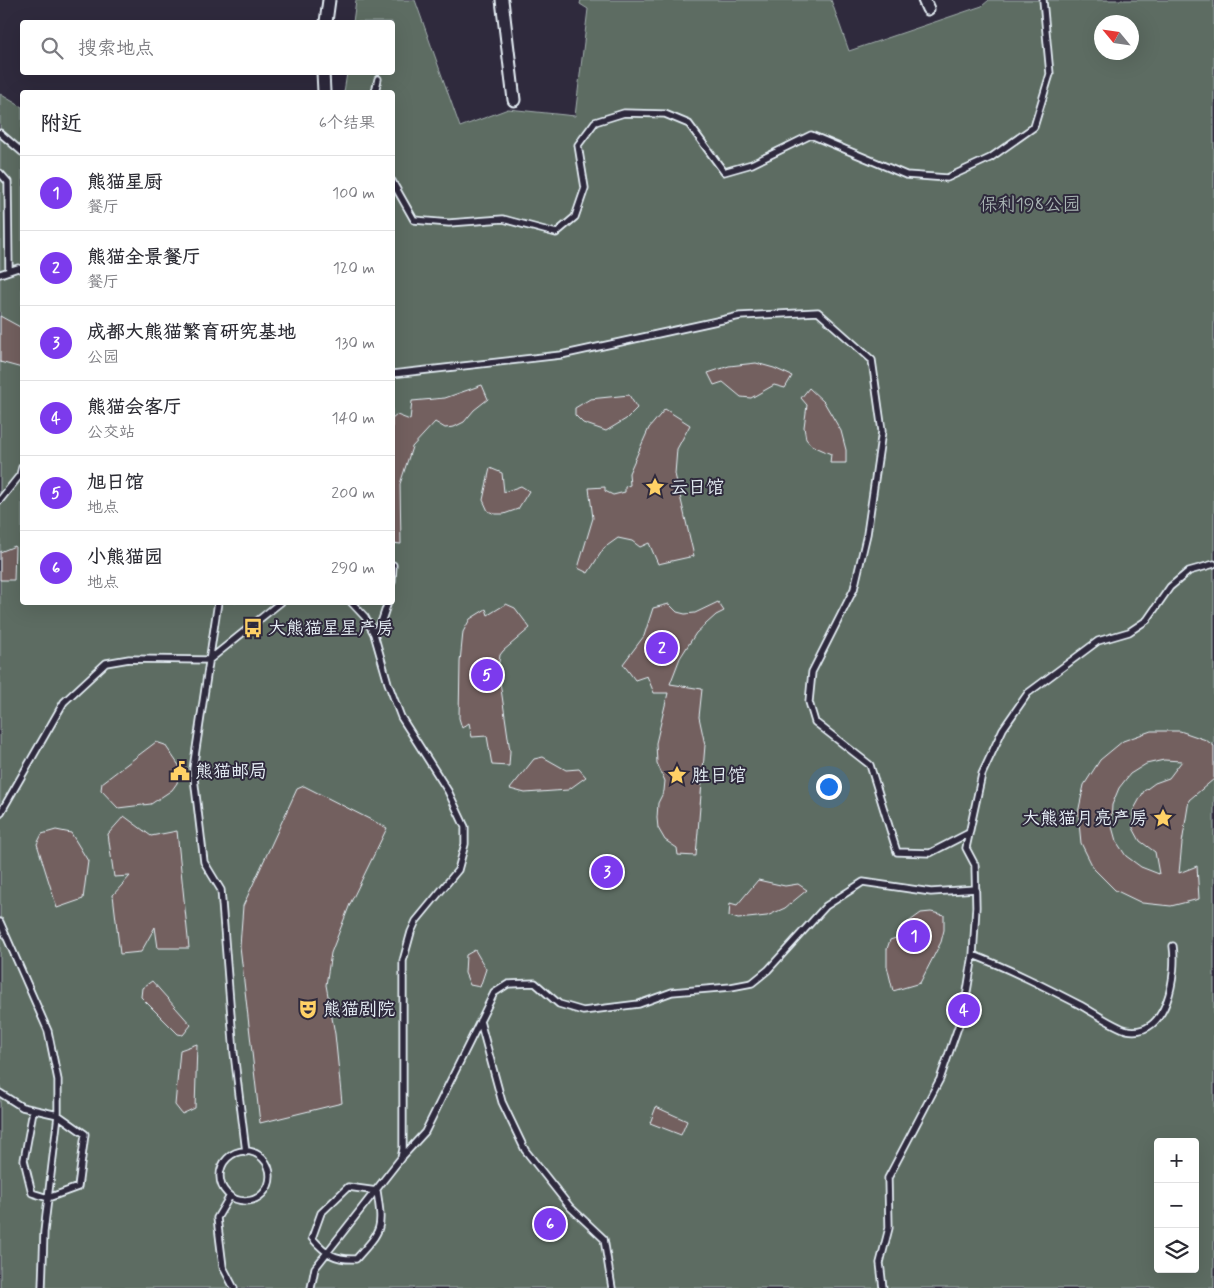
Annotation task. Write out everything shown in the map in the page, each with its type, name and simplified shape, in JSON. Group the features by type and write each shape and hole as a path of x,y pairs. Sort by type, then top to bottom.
{"street":[{"path":"326,20 329,0"},
{"path":"502,0 514,100"},
{"path":"323,75 324,90"}],"lane":[{"path":"395,186 414,220 449,223 503,219 556,233 575,217 585,188 578,145 595,122 624,113 665,114 689,124 724,172 752,164 811,135 906,175 947,178 990,158 1034,127 1050,74 1044,0"},
{"path":"375,90 378,79"},
{"path":"0,133 20,150"},
{"path":"0,173 8,182 9,271"},
{"path":"0,274 20,269"},
{"path":"395,374 562,355 740,316 818,312 872,360 882,431 867,534 854,589 812,672 809,702 815,722 870,766 897,852 930,853 969,833"},
{"path":"0,500 20,475"},
{"path":"883,1288 880,1263 889,1228 888,1178 940,1079 964,1010 973,955 976,889 975,865 966,848 982,774 1003,729 1028,693 1098,641 1129,632 1147,620 1170,587 1190,571 1214,564"},
{"path":"218,605 193,769 204,862 222,890 234,1054 246,1152"},
{"path":"0,814 64,702 106,663 129,659 209,660 277,605"},
{"path":"354,605 365,617 374,634 388,683 401,717 448,791 466,827 465,844 458,870 426,908 411,932 405,948 403,970 403,1149 401,1158"},
{"path":"374,634 382,620 387,605"},
{"path":"311,1288 315,1268 377,1192 401,1158 426,1132 494,993 508,984 535,982 559,1004 583,1010 639,1004 672,992 731,987 752,983 768,970 826,906 863,882 931,892 976,889"},
{"path":"0,922 48,1031 58,1080 58,1115 48,1198 42,1288"},
{"path":"973,955 1041,984 1127,1030 1146,1028 1162,1013 1173,987 1175,962 1172,946"},
{"path":"480,1021 502,1102 521,1142 570,1207 604,1239 612,1288"},
{"path":"0,1093 22,1107 33,1111 58,1115 84,1134 78,1187 48,1198 32,1193 24,1160 33,1111"},
{"path":"246,1152 258,1155 264,1161 270,1176 265,1190 252,1200 237,1200 230,1196 221,1182 222,1166 234,1154 246,1152"},
{"path":"348,1187 377,1192 381,1220 378,1234 356,1259 341,1260 326,1254 312,1238 321,1213 348,1187"},
{"path":"230,1196 217,1218 223,1266 234,1288"}],"green space":[{"name":"保利198公园","path":"356,0 415,0 460,127 508,109 575,116 588,9 580,4 581,0 831,0 849,51 982,6 989,0 1214,0 1214,1288 0,1288 0,94 20,106 20,605 395,605 395,90 344,90 347,75 395,75 395,20 353,20"}],"building":[{"path":"0,316 20,327 20,367 0,362"},
{"path":"756,363 792,376 785,388 774,385 751,398 741,397 723,382 714,385 708,373 729,366"},
{"path":"482,385 488,399 474,410 464,422 454,427 445,428 435,422 412,447 400,484 401,544 395,543 395,417 397,415 410,420 412,401 445,398"},
{"path":"809,388 824,402 841,431 846,450 846,463 830,463 831,454 811,445 806,439 804,427 807,405 801,398"},
{"path":"629,395 637,408 626,419 606,431 583,423 575,415 575,408 590,399"},
{"path":"665,409 690,425 677,449 675,474 694,556 658,564 649,543 640,547 632,541 618,538 604,548 588,573 578,568 593,518 589,488 605,487 605,491 613,495 625,492 625,487 630,485 629,473 649,428"},
{"path":"490,468 502,473 504,492 521,486 529,491 518,509 504,514 495,514 488,511 483,500"},
{"path":"15,546 14,580 0,580 0,552"},
{"path":"718,602 724,611 716,615 696,633 680,658 670,684 702,689 699,717 705,745 696,856 678,855 677,848 665,840 658,828 657,818 658,803 664,791 665,781 657,763 656,743 668,693 654,693 647,676 635,680 623,664 644,636 653,608 669,604 677,612 685,614 695,613"},
{"path":"506,604 515,608 530,628 503,651 500,655 498,668 510,751 509,766 492,765 487,736 472,737 469,723 462,728 459,718 460,662 463,632 470,619 486,609 488,615"},
{"path":"1151,731 1180,731 1206,740 1214,746 1214,779 1189,800 1179,873 1197,866 1199,899 1171,906 1142,903 1115,890 1094,869 1081,843 1078,813 1084,785 1100,760 1123,741","holes":["1164,760 1182,761 1169,778 1155,783 1144,791 1133,811 1133,828 1140,841 1155,852 1159,874 1141,867 1126,856 1116,841 1111,823 1112,805 1119,788 1130,774 1146,764"]},
{"path":"156,742 165,745 180,767 177,783 172,790 151,804 118,808 101,790 102,783"},
{"path":"543,757 566,770 579,769 586,777 568,790 525,793 510,789 534,759"},
{"path":"304,786 387,828 350,904 331,953 326,985 335,1034 342,1103 260,1123 240,946 243,906 297,789"},
{"path":"124,816 151,836 177,831 189,948 158,948 155,927 141,952 120,954 113,895 130,876 114,877 108,834"},
{"path":"56,830 71,833 88,861 83,899 57,908 37,844 42,834"},
{"path":"758,880 785,886 798,884 807,890 785,908 767,916 738,919 729,916 730,903 737,905"},
{"path":"931,912 944,915 944,930 941,942 920,983 893,991 887,966 887,949 890,940 896,938 903,926 921,913"},
{"path":"475,950 486,969 480,987 470,985 465,973 466,955"},
{"path":"152,981 191,1025 183,1035 178,1034 141,997 142,988"},
{"path":"197,1044 195,1108 182,1114 175,1105 180,1050"},
{"path":"656,1107 687,1121 681,1135 650,1123"}],"place":[{"name":"云日馆","path":"655,487"},
{"name":"大熊猫星星产房","path":"253,628"},
{"name":"熊猫全景餐厅","path":"662,648"},
{"name":"旭日馆","path":"487,675"},
{"name":"熊猫邮局","path":"180,771"},
{"name":"胜日馆","path":"677,775"},
{"name":"大熊猫月亮产房","path":"1163,818"},
{"name":"成都大熊猫繁育研究基地","path":"607,872"},
{"name":"熊猫星厨","path":"914,936"},
{"name":"熊猫剧院","path":"308,1009"},
{"name":"熊猫会客厅","path":"964,1010"},
{"name":"小熊猫园","path":"550,1224"}]}
